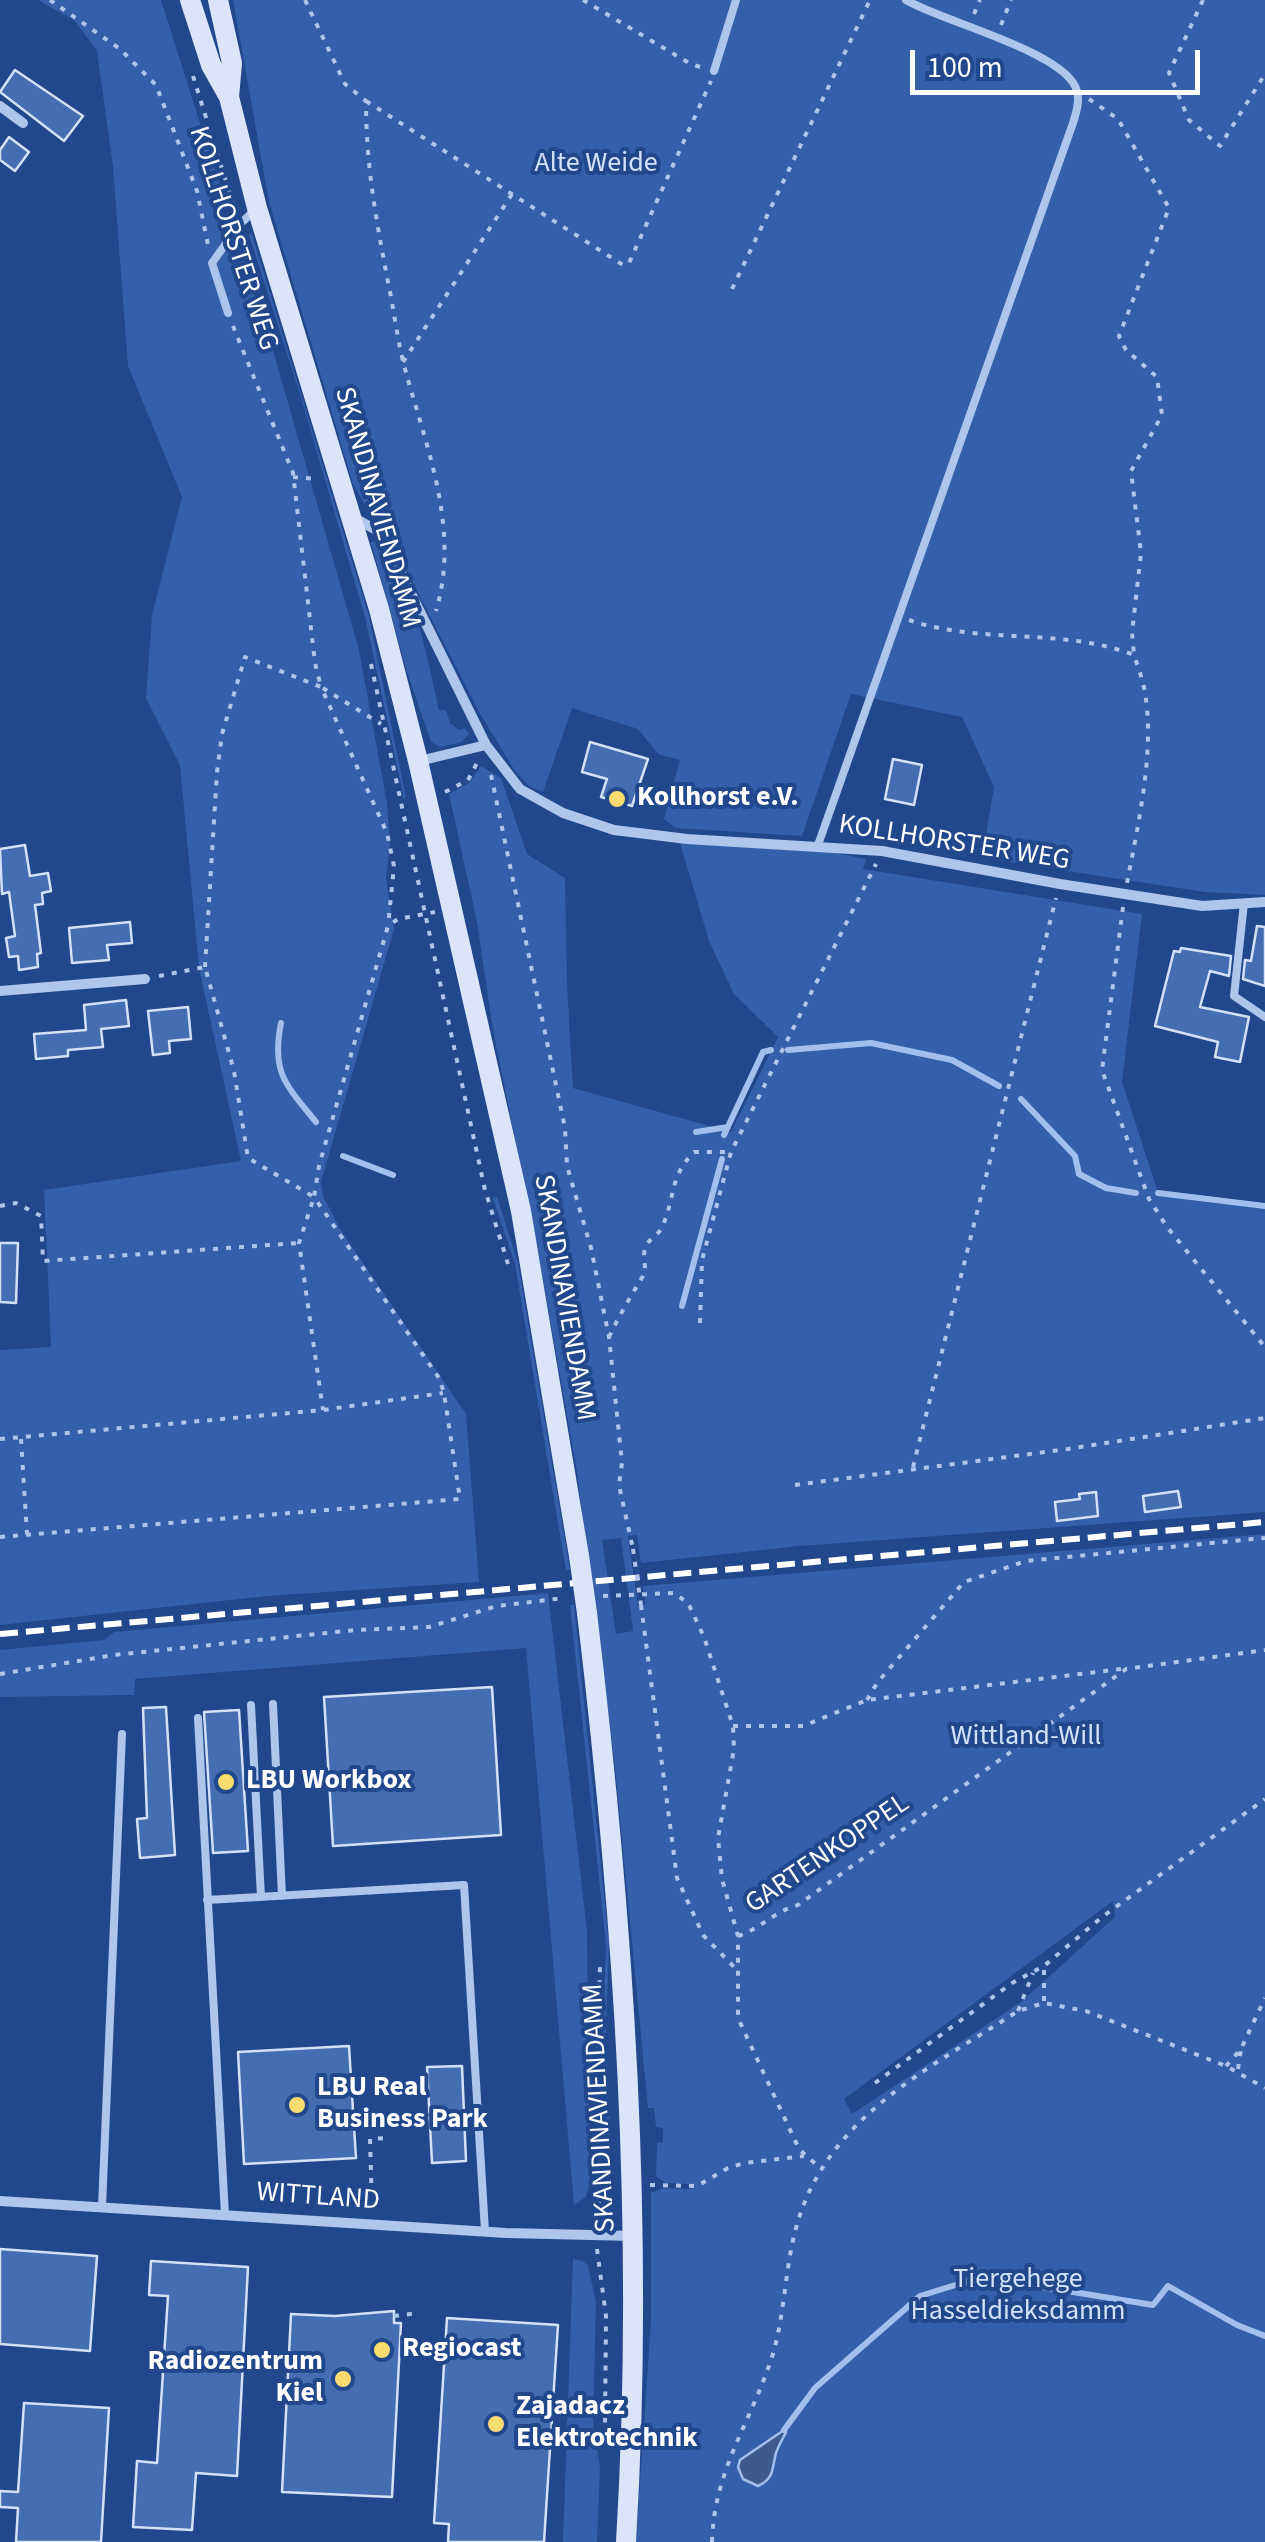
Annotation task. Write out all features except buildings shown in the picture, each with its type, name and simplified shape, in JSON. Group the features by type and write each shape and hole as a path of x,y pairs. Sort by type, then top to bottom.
{"main road":[{"name":"SKANDINAVIENDAMM","path":"190,0 211,65 229,97 256,208 352,517 418,761 521,1211 587,1602 610,1807 625,2014 634,2236 634,2388 626,2542"},
{"name":"SKANDINAVIENDAMM","path":"218,0 232,63 229,97"}],"street":[{"path":"0,106 23,123"},
{"name":"KOLLHORSTER WEG","path":"352,517 376,530 386,544 486,745 520,789 562,813 636,834 882,851 1202,906 1265,902"},
{"path":"418,761 486,745"},
{"path":"0,991 145,980"},
{"name":"WITTLAND","path":"0,2200 485,2231 634,2236"}],"lane":[{"path":"714,71 736,0"},
{"path":"818,845 1073,123 1077,90 1063,70 1048,59 926,12 906,0"},
{"path":"212,262 256,208"},
{"name":"KOLLHORSTER WEG","path":"212,262 228,313"},
{"path":"1244,903 1234,996 1265,1017"},
{"path":"273,1704 282,1896"},
{"path":"251,1705 261,1897"},
{"path":"198,1718 226,2215"},
{"path":"102,2207 122,1734"},
{"path":"207,1900 464,1884 485,2231"}],"path":[{"name":"KOLLHORSTER WEG","path":"50,0 120,48 156,86 198,191 212,262"},
{"path":"306,0 345,84 623,265 630,263 707,96 714,71 688,63 583,0"},
{"path":"732,289 870,0"},
{"path":"996,39 1011,0"},
{"path":"1203,0 1170,72 1189,120 1220,146 1265,74"},
{"path":"192,74 240,224"},
{"path":"1077,90 1118,119 1169,208 1119,336 1126,350 1157,377 1162,415 1131,470 1140,552 1132,634 1145,692 1148,732 1102,1070 1149,1198 1167,1227 1265,1348"},
{"path":"366,101 366,154 404,362 435,468 447,558 429,632"},
{"path":"404,362 512,194"},
{"name":"KOLLHORSTER WEG","path":"228,313 293,477 321,687 387,834 394,866 388,926 299,1243"},
{"path":"293,477 319,479"},
{"path":"901,617 938,629 972,634 1103,643 1134,655"},
{"path":"369,652 485,1190 512,1278"},
{"path":"0,1537 460,1499 439,1378 314,1197 248,1158 234,1072 205,968 217,772 222,734 245,657 321,687 382,724"},
{"path":"400,802 450,791 468,780 486,745"},
{"path":"486,745 565,1128 567,1166 592,1248 609,1338 622,1462 619,1485 634,1549 678,1878 703,1935 736,1970"},
{"path":"700,1323 702,1260 731,1152 882,851"},
{"path":"913,1467 1060,884"},
{"path":"388,926 398,919 425,913"},
{"path":"145,980 205,968"},
{"path":"609,1338 643,1276 647,1242 661,1229 679,1167 694,1152 731,1152"},
{"path":"0,1206 16,1202 41,1216 43,1261 299,1243 323,1410"},
{"path":"0,1439 323,1410 444,1393"},
{"path":"795,1485 1265,1418"},
{"path":"21,1437 27,1534"},
{"path":"867,1700 964,1582 1026,1561 1265,1538"},
{"path":"0,1674 114,1655 429,1626 497,1606 674,1593 688,1603 704,1638 733,1726 734,1749 718,1838 722,1879 738,1936"},
{"name":"GARTENKOPPEL","path":"820,2168 804,2156 738,2018 738,1936 780,1910 798,1905 1126,1668 1265,1650"},
{"path":"733,1726 804,1726 867,1700 1126,1668"},
{"path":"875,2083 1012,1982 1044,1966 1102,1916 1265,1799"},
{"path":"600,1949 598,2055 602,2151 597,2260 606,2316 604,2426 609,2454"},
{"path":"1044,1966 1044,2003"},
{"path":"1018,2011 1033,1972"},
{"path":"1226,2066 1241,2049 1265,1998"},
{"path":"712,2542 713,2508 719,2483 774,2351 795,2232 820,2168 842,2140 886,2098 1018,2011 1044,2003 1086,2011 1238,2071 1265,2088"},
{"path":"1238,2071 1241,2049"},
{"path":"371,2224 370,2139 386,2138"},
{"path":"697,2186 744,2163 804,2156"},
{"path":"394,2316 419,2313"}],"green space":[{"path":"38,0 161,0 226,205 217,218 224,242 240,248 359,650 387,803 390,843 386,879 394,929 321,1182 323,1196 340,1229 466,1414 479,1582 267,1596 0,1625 0,1350 51,1347 44,1190 241,1161 199,968 180,765 146,698 152,615 182,497 128,366 113,167 97,51 75,21"},
{"name":"Alte Weide","path":"233,0 1265,0 1265,895 1205,892 982,858 994,787 962,717 851,694 802,836 675,828 664,819 680,760 658,754 638,729 572,708 543,792 529,786 515,771 479,712 395,548 353,484 269,202"},
{"path":"252,234 369,616 404,799 365,617 249,235"},
{"path":"374,541 388,557 409,597 439,710 446,710 450,723 459,730 465,728 469,734 462,742 440,747 431,742 407,672 371,543"},
{"path":"481,766 501,778 527,854 565,878 573,1088 731,1132 778,1037 734,994 709,941 680,843 810,848 866,859 863,869 1142,914 1122,1082 1158,1192 1265,1206 1265,1512 800,1546 641,1563 637,1535 628,1536 638,1606 645,1604 643,1586 1265,1534 1265,2542 636,2542 651,2319 651,2193 663,2188 691,2189 692,2184 665,2183 656,2176 657,2143 663,2142 663,2128 656,2127 654,2108 648,2108 614,1757 576,1466 493,1030 477,922 449,794 469,783","holes":["621,1538 633,1631 616,1634 602,1540","1113,1901 1115,1917 1021,2002 852,2114 844,2099"]},
{"path":"497,1197 518,1263 570,1570 566,1570 564,1559 515,1264 493,1198"},
{"path":"548,1593 587,1931 590,2182 586,2197 574,2205 526,1648 135,1679 134,1695 0,1697 0,1650 104,1640 114,1632"},
{"path":"570,1605 574,1605 609,1944 606,2029 612,2177 606,2177 603,2030 606,1945"},
{"path":"573,2259 588,2266 596,2302 593,2426 600,2468 597,2542 563,2542"}],"shaded area":[{"path":"784,2430 769,2477 758,2486 743,2479 738,2467 740,2460"}],"waterway":[{"path":"281,1023 280,1067 296,1098 316,1122"},
{"path":"788,1050 871,1043 952,1060 999,1086"},
{"path":"724,1135 763,1052 771,1050"},
{"path":"1021,1099 1075,1156 1079,1174 1106,1188 1136,1193"},
{"path":"696,1132 728,1127"},
{"path":"343,1156 393,1175"},
{"path":"682,1306 722,1159"},
{"path":"1158,1193 1265,1206"},
{"path":"784,2430 815,2388 920,2296 981,2277 1153,2305 1168,2286 1237,2325 1265,2336"}],"railway":[{"path":"0,1634 1265,1522"}],"place":[{"name":"Kollhorst e.V.","path":"617,799"},
{"name":"LBU Workbox","path":"226,1782"},
{"name":"LBU Real Business Park","path":"297,2105"},
{"name":"Regiocast","path":"382,2350"},
{"name":"Radiozentrum Kiel","path":"343,2379"},
{"name":"Zajadacz Elektrotechnik","path":"496,2424"}],"park label":[{"name":"Wittland-Will","path":"1026,1738"},
{"name":"Tiergehege Hasseldieksdamm","path":"1018,2297"}]}
